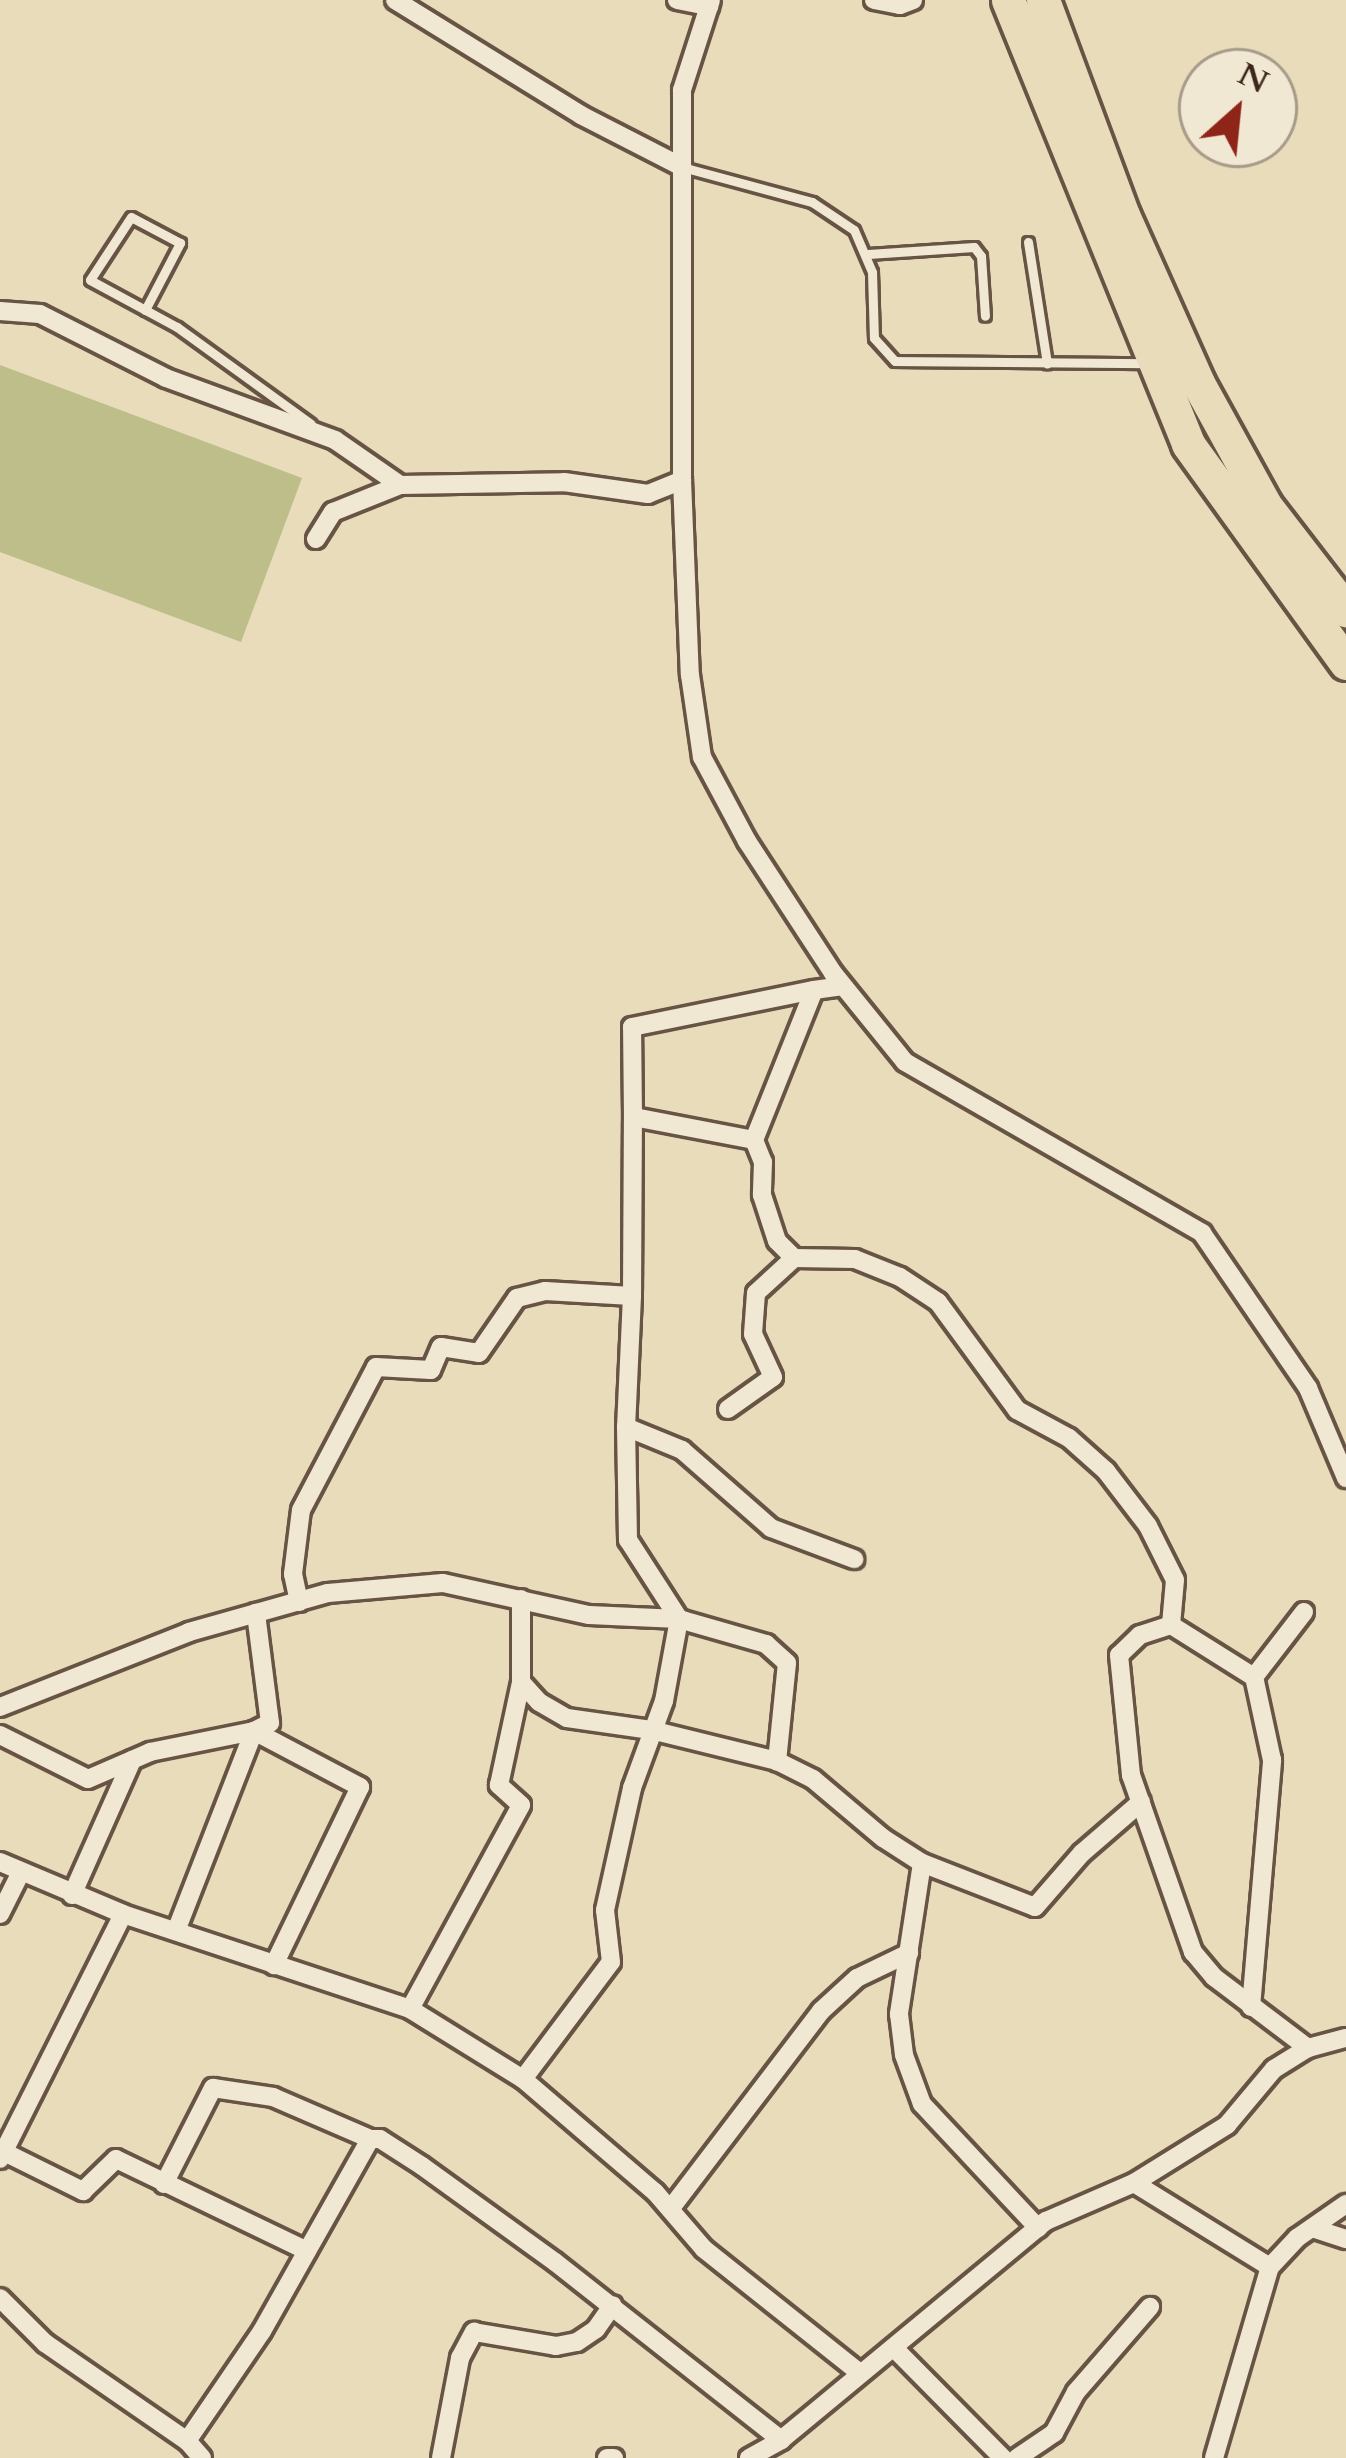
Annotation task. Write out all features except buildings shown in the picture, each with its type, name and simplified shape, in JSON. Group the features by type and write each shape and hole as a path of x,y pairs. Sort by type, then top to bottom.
{"highway":[{"path":"1008,0 1188,444 1346,663"},
{"path":"1043,0 1123,215 1198,383 1265,505 1346,610"}],"street":[{"path":"395,0 581,116 682,167"},
{"path":"677,0 710,3 682,90 682,481 690,675 702,757 747,841 843,986 905,1062 1202,1233 1308,1388 1346,1478"},
{"path":"874,0 900,5 913,0"},
{"path":"0,311 40,314 166,379 335,440 400,485"},
{"path":"316,538 333,512 400,485 564,482 648,494 682,481"},
{"path":"523,2079 611,1962 605,1910 651,1730 664,1701 679,1618 628,1540 632,1027 843,986"},
{"path":"794,1258 777,1241 762,1195 763,1162 754,1140 814,990"},
{"path":"634,1117 754,1140"},
{"path":"728,1409 773,1377 753,1334 756,1293 794,1258 855,1259 899,1277 938,1302 1017,1410 1069,1438 1106,1471 1148,1526 1175,1580 1171,1625"},
{"path":"298,1602 293,1574 301,1510 376,1367 431,1370 441,1347 478,1354 517,1298 545,1291 632,1296"},
{"path":"626,1427 682,1450 772,1528 854,1559"},
{"path":"0,1707 189,1632 256,1613 298,1602 443,1582 589,1615 679,1618 766,1644 787,1663 777,1762"},
{"path":"410,2009 520,1805 499,1785 521,1682 521,1598"},
{"path":"1254,1676 1304,1612"},
{"path":"0,1735 88,1779 132,1760 254,1731 270,1723 256,1613"},
{"path":"1171,1625 1254,1676 1272,1760 1251,2007"},
{"path":"1171,1625 1127,1644 1116,1665 1132,1775 1193,1952 1251,2007 1308,2048"},
{"path":"521,1682 567,1718 651,1730 777,1762 813,1778 883,1838 922,1863 1035,1907 1082,1852 1141,1802"},
{"path":"176,1930 254,1731"},
{"path":"254,1731 360,1787 274,1965"},
{"path":"72,1894 132,1760"},
{"path":"0,1862 124,1914 410,2009 523,2079 671,2208 704,2249 860,2373"},
{"path":"922,1863 899,2014 904,2055 922,2104 1038,2228"},
{"path":"0,1914 21,1872"},
{"path":"124,1914 1,2153 71,2189 90,2187 112,2159 307,2251"},
{"path":"671,2208 821,2012 856,1978 909,1953"},
{"path":"749,2458 781,2440 1038,2228 1134,2183 1227,2125 1274,2069 1308,2048 1346,2038"},
{"path":"164,2184 207,2092 214,2088 273,2097 370,2139 380,2139 613,2305 781,2440"},
{"path":"187,2441 262,2331 370,2139"},
{"path":"1134,2183 1270,2267"},
{"path":"1214,2458 1270,2267 1346,2204"},
{"path":"1312,2228 1346,2240"},
{"path":"0,2298 45,2343 187,2441 202,2458"},
{"path":"442,2458 460,2358 473,2332 556,2346 577,2342 596,2329 613,2305"},
{"path":"1017,2458 1054,2432 1076,2392 1150,2308"},
{"path":"894,2348 1003,2458"}],"lane":[{"path":"682,167 812,202 854,230 868,254 874,338 886,356 907,364 1154,363"},
{"path":"145,310 180,243 131,217 90,280 145,310 335,440"},
{"path":"1028,242 1047,364"},
{"path":"868,254 974,247 981,256 985,316"}],"green space":[{"path":"0,365 302,478 241,642 0,552"}]}
